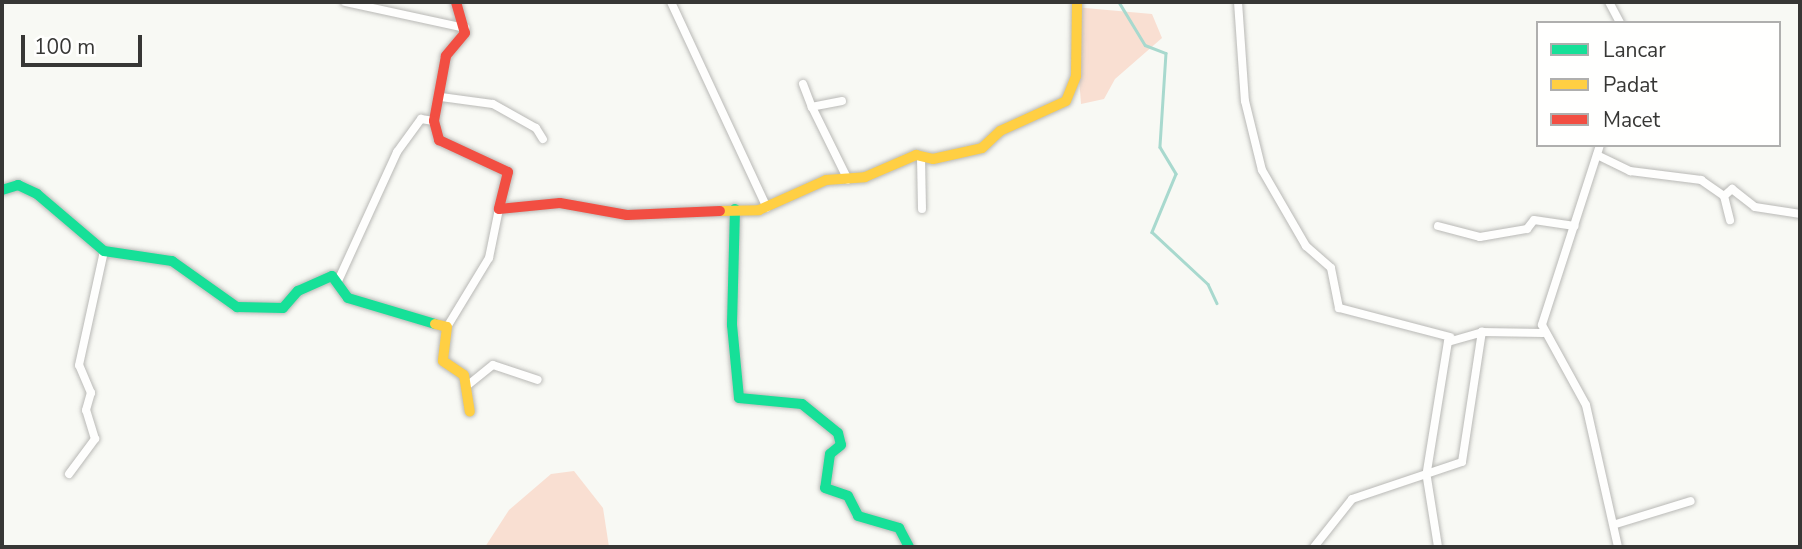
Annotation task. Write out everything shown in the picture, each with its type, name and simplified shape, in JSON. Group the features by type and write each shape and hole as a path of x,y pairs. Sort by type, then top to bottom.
{"street":[{"path":"345,2 465,28"},
{"path":"456,2 465,28"},
{"path":"671,2 767,208"},
{"path":"499,209 526,212 556,203 627,215 767,208 826,180 848,180 921,157 982,148 1000,131 1066,101 1076,76 1072,23 1077,2"},
{"path":"1238,2 1245,101 1262,170 1306,246 1331,268 1339,308 1450,337 1482,332 1543,333"},
{"path":"1609,2 1619,21"},
{"path":"465,28 446,56 441,97 434,121 435,134 449,148 472,152 508,172 489,258 447,327 443,361 464,374 468,385 470,412"},
{"path":"803,84 848,180"},
{"path":"441,97 493,104 536,128 543,139"},
{"path":"812,107 842,101"},
{"path":"338,281 397,152 421,119 434,121"},
{"path":"1618,547 1616,524 1602,491 1586,405 1543,333 1599,150 1630,171 1701,180 1724,196 1730,220"},
{"path":"921,157 922,209"},
{"path":"2,190 19,185 37,194 104,251 166,258 229,303 247,308 283,308 321,279 338,281"},
{"path":"1724,196 1732,189 1755,207 1800,214"},
{"path":"735,209 732,325 739,398 798,403 838,433 841,444 830,454 825,488 848,496 858,516 899,528 909,547"},
{"path":"1438,226 1480,237 1527,229 1534,220 1575,226"},
{"path":"69,474 95,439 86,408 91,393 79,365 104,251"},
{"path":"338,281 348,298 447,327"},
{"path":"1314,547 1352,499 1427,475 1463,459 1482,332"},
{"path":"1437,547 1427,475 1450,337"},
{"path":"468,385 493,365 538,380"},
{"path":"1616,524 1691,501"}],"shaded area":[{"path":"1074,7 1152,14 1162,38 1115,79 1104,99 1081,104"},
{"path":"574,471 603,508 609,547 485,547 509,510 551,474"}],"waterway":[{"path":"1119,2 1145,45 1166,53 1160,147 1176,174 1152,232 1208,284 1217,303"}],"traffic: fast":[{"path":"2,190 18,185 37,194 104,251 172,261 237,307 283,308 298,291 332,276 348,298 435,324"},
{"path":"735,209 732,325 739,398 802,404 838,433 841,445 830,454 825,488 848,496 858,516 899,528 909,547"}],"traffic: slow":[{"path":"720,211 759,210 826,180 865,177 916,155 933,159 982,148 1000,131 1066,101 1076,76 1077,2"},
{"path":"435,324 447,327 443,361 464,375 470,412"}],"traffic: jam":[{"path":"456,2 465,33 446,56 434,121 439,140 508,172 499,209 560,203 627,215 720,211"}]}
